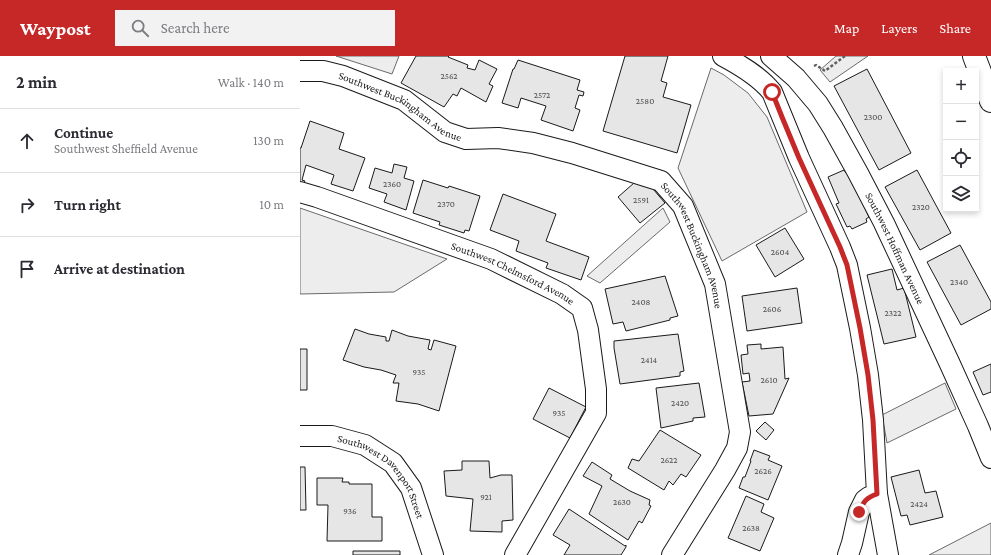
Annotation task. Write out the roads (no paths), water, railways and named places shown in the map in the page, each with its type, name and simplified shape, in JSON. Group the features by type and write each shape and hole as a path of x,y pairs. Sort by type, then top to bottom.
{"street":[{"path":"723,56 766,84 772,92 799,158 845,259 860,328 868,375 873,420 877,494 888,555"},
{"name":"Southwest Hoffman Avenue","path":"771,56 805,88 818,104 833,128 884,223 978,426 991,458"},
{"path":"974,56 991,101"},
{"name":"Southwest Buckingham Avenue","path":"300,71 323,71 344,76 404,100 446,132 466,139 498,138 534,143 572,153 661,181 683,206 715,284 740,432 737,448 725,470 672,555"},
{"name":"Southwest Chelmsford Avenue","path":"300,192 491,259 562,294 582,308 588,330 596,389 596,413 515,555"},
{"name":"Southwest Davenport Street","path":"300,436 332,436 366,445 393,463 411,488 433,555"},
{"path":"848,555 859,512 865,500 877,494"}]}
